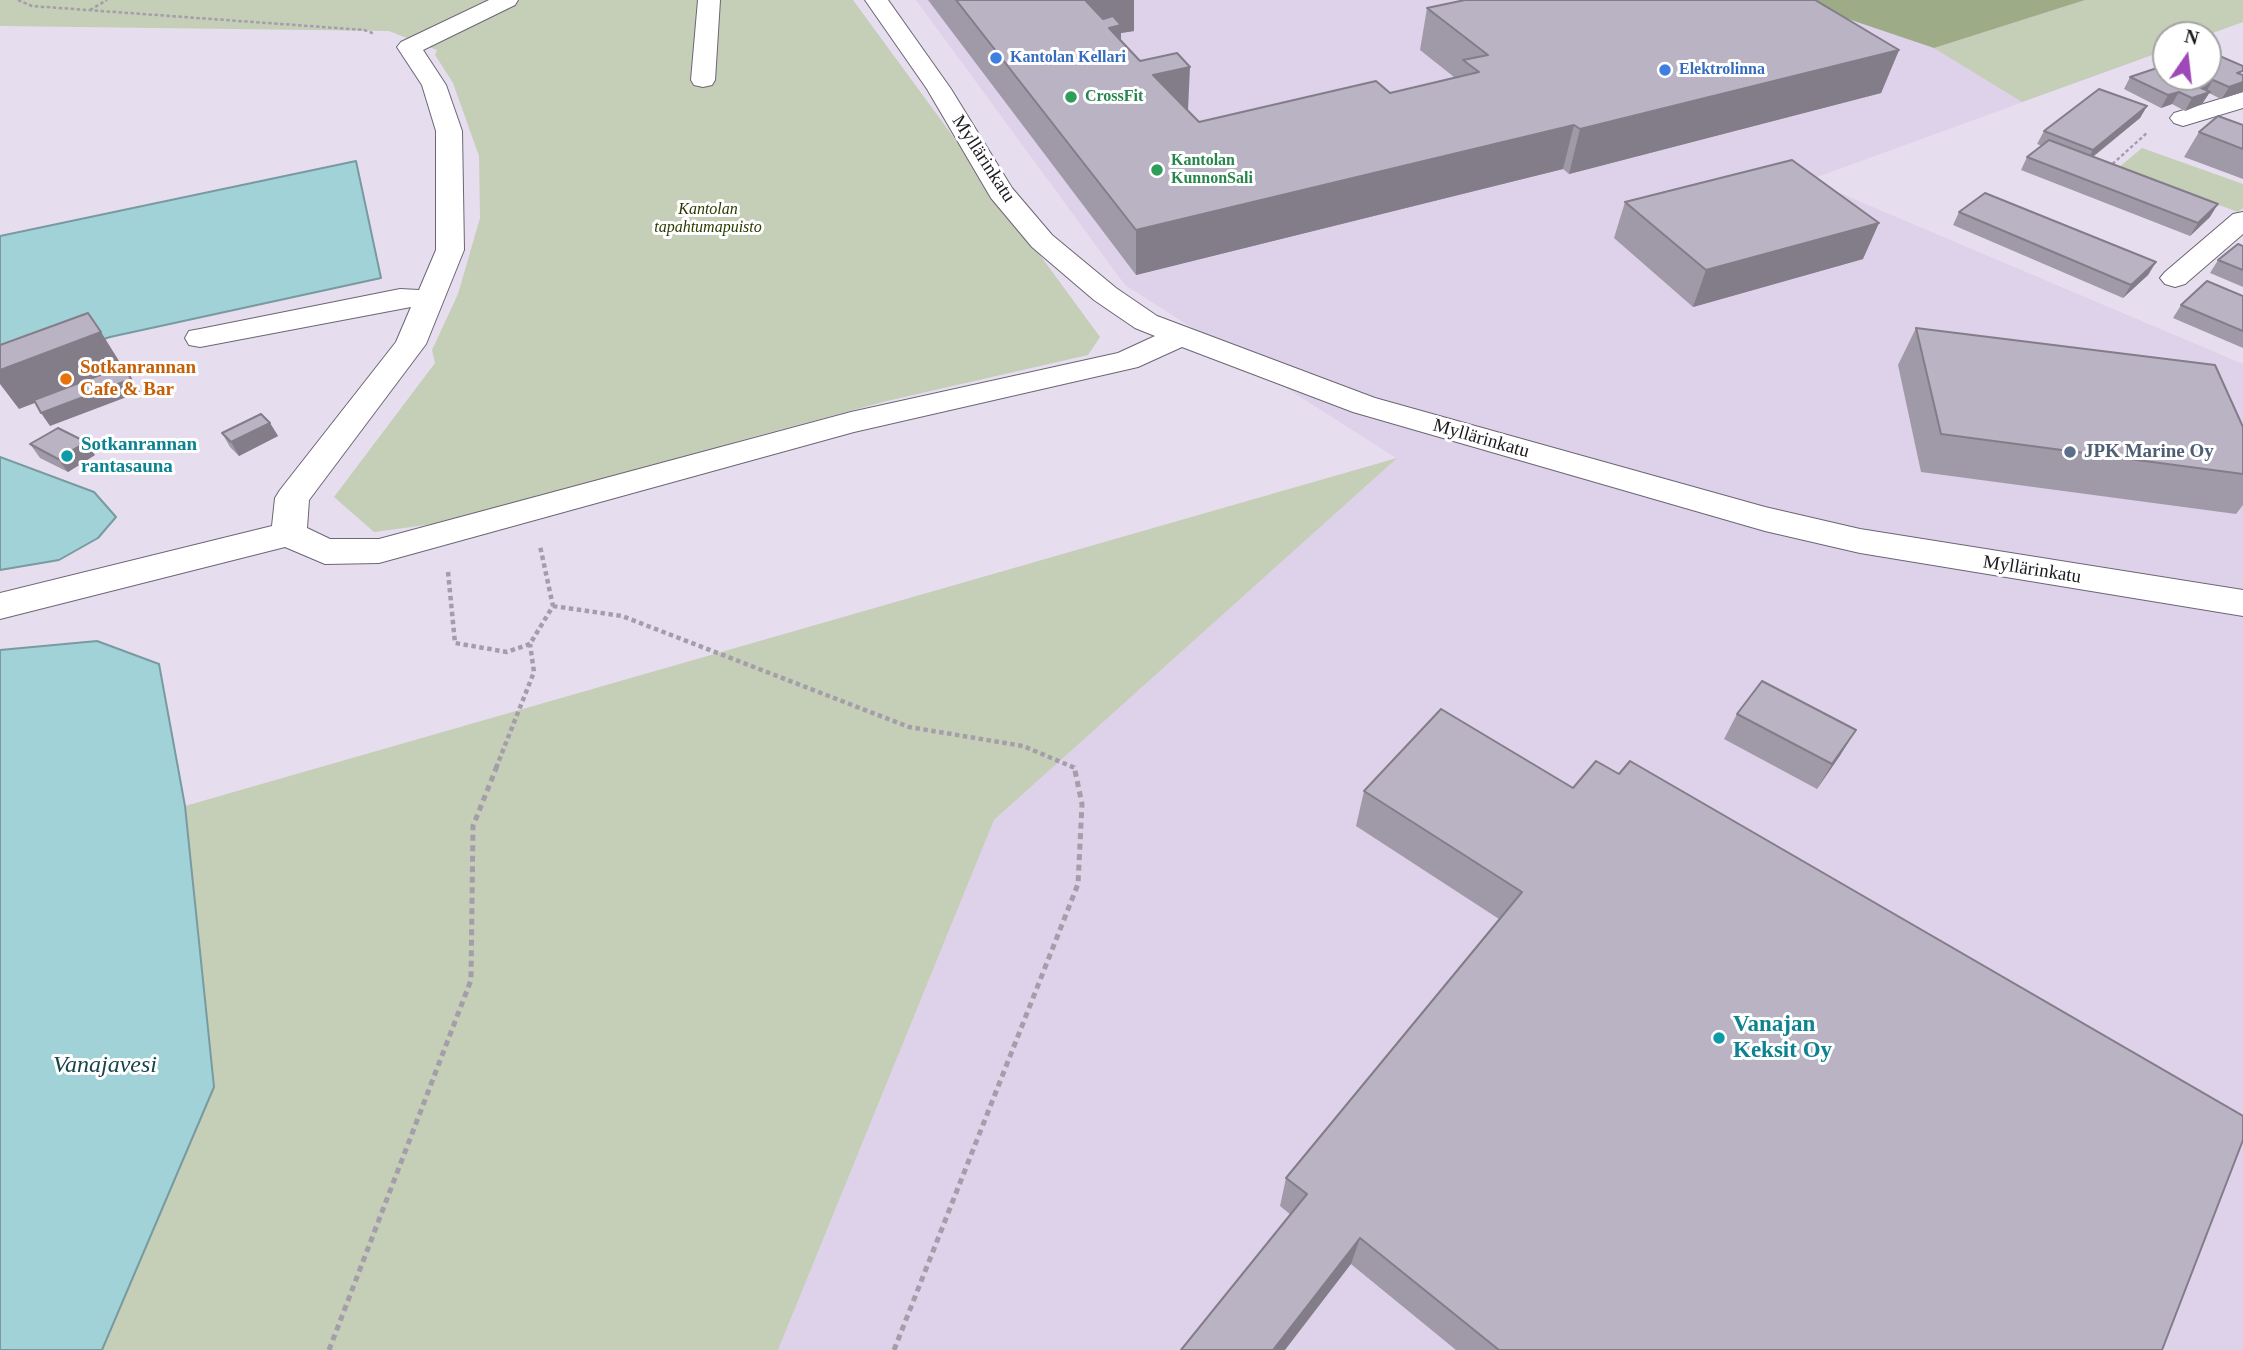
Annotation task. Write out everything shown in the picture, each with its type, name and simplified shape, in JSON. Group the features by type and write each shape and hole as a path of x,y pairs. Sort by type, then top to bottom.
{"street":[{"path":"289,534 292,498 411,344 432,299 450,250 449,131 434,85 409,47 507,0"},
{"path":"704,80 709,0"},
{"name":"Myllärinkatu","path":"876,0 939,89 1001,192 1042,241 1105,294 1146,322 1364,405 1765,519 1860,541 2243,603"},
{"path":"2183,118 2243,100"},
{"path":"2175,278 2243,220"},
{"path":"200,338 400,298 432,299"},
{"path":"0,606 289,534 325,552 379,551 851,422 1127,360 1180,336"}],"path":[{"path":"18,0 32,6 88,11 364,30 409,47"},
{"path":"88,11 107,0"},
{"path":"2118,174 2105,170 2154,127"},
{"path":"330,1350 471,980 473,826 534,672 530,644 553,606 547,569 529,512"},
{"path":"444,535 455,643 507,652 530,644"},
{"path":"553,606 622,616 909,727 1023,746 1074,765 1082,804 1078,884 894,1350"}],"shaded area":[{"path":"916,0 2243,0 2243,22 2222,30 2222,21 2152,21 2152,55 1809,180 2243,364 2243,1350 778,1350 994,820 1396,458 1125,285"},
{"path":"1792,0 2085,0 1934,48"}],"green space":[{"name":"Kantolan tapahtumapuisto","path":"0,0 853,0 1100,337 1088,355 887,401 738,441 515,513 374,532 334,497 435,363 432,350 458,294 480,218 479,156 453,83 435,55 437,50 389,31 0,26"},
{"path":"2085,0 2243,0 2243,22 2222,30 2222,21 2152,21 2152,55 2022,102 1934,48"},
{"path":"2142,148 2243,184 2243,208 2238,212 2118,168"},
{"path":"1397,458 994,820 778,1350 102,1350 214,1087 185,806"}],"water":[{"path":"356,161 381,278 110,337 0,373 0,236"},
{"path":"0,457 94,492 116,517 98,538 59,560 0,570"},
{"name":"Vanajavesi","path":"97,641 159,664 185,806 214,1087 102,1350 0,1350 0,650"}],"building":[{"path":"956,0 1085,0 1103,19 1113,16 1121,25 1109,28 1140,61 1177,53 1190,67 1153,75 1199,122 1376,81 1390,93 1479,72 1463,60 1488,55 1427,8 1465,0 1815,0 1899,50 1580,129 1574,125 1136,230"},
{"path":"2222,57 2243,66 2243,71 2237,73 2243,75 2243,82 2229,87 2222,84"},
{"path":"2152,70 2152,87 2130,77"},
{"path":"2099,89 2147,106 2093,150 2044,131"},
{"path":"2160,91 2210,92 2192,98 2179,92 2168,95"},
{"path":"2218,116 2243,125 2243,149 2199,132"},
{"path":"2049,140 2218,204 2198,223 2027,157"},
{"path":"1792,160 1879,223 1706,270 1625,202"},
{"path":"1985,193 2156,262 2131,285 1959,212"},
{"path":"2238,244 2243,246 2243,270 2218,260"},
{"path":"2207,281 2243,296 2243,331 2181,305"},
{"path":"88,313 101,332 0,370 0,345"},
{"path":"1916,328 2215,365 2243,427 2243,474 1941,434"},
{"path":"124,366 131,379 41,413 34,400"},
{"path":"261,414 270,423 231,442 222,433"},
{"path":"58,428 86,442 58,459 30,444"},
{"path":"1762,681 1856,730 1832,764 1737,714"},
{"name":"Vanajan Keksit Oy","path":"1441,709 1573,788 1596,761 1619,774 1630,761 2243,1116 2243,1140 2162,1350 1499,1350 1360,1238 1273,1350 1181,1350 1307,1194 1286,1178 1522,892 1364,791"}],"place":[{"name":"Kantolan Kellari","path":"996,58"},
{"name":"Elektrolinna","path":"1665,70"},
{"name":"CrossFit","path":"1071,97"},
{"name":"Kantolan KunnonSali","path":"1157,170"},
{"name":"Sotkanrannan Cafe & Bar","path":"66,379"},
{"name":"JPK Marine Oy","path":"2070,452"},
{"name":"Sotkanrannan rantasauna","path":"67,456"},
{"name":"Vanajan Keksit Oy","path":"1719,1038"}]}
